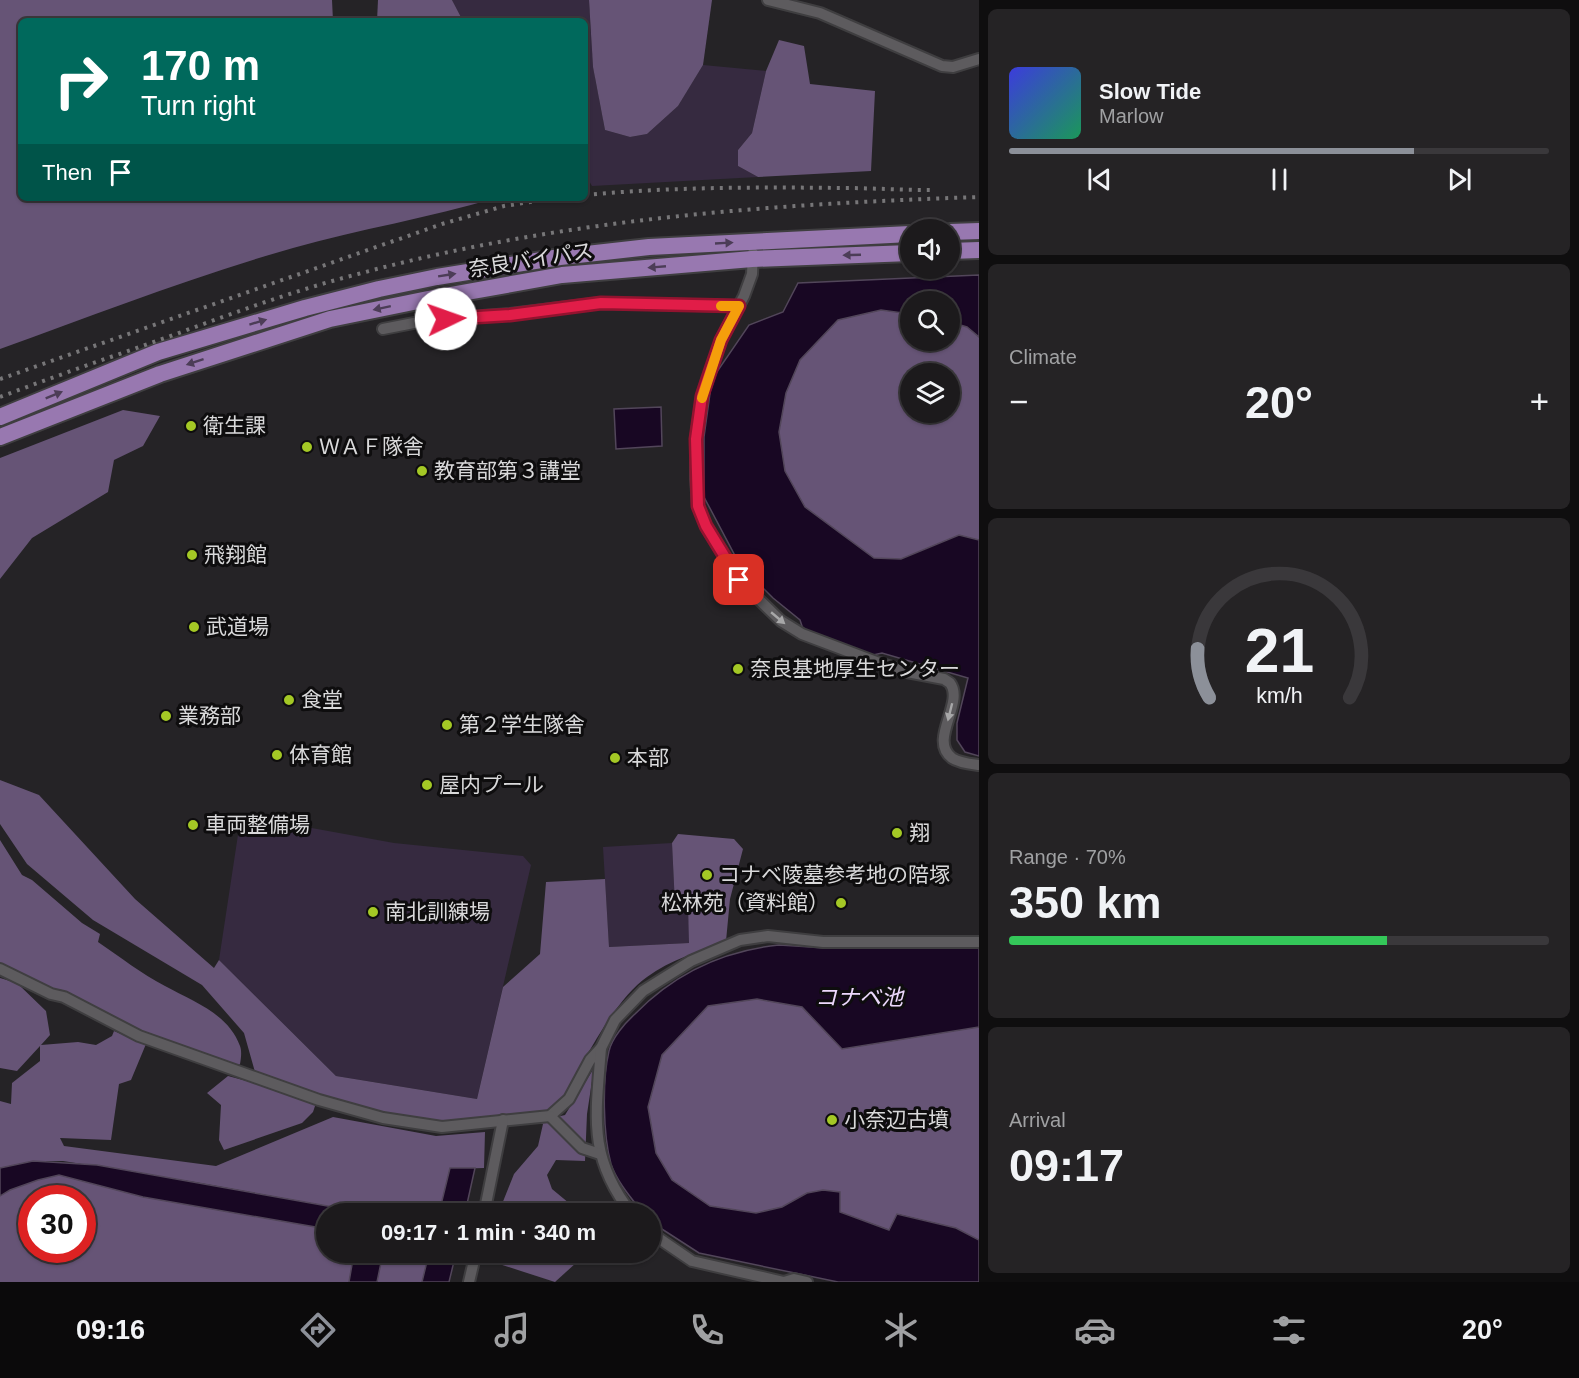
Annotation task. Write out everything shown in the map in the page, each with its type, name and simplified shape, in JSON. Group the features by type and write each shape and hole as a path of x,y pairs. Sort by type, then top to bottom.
{"highway":[{"path":"960,232 979,231"},
{"name":"奈良バイパス","path":"0,417 158,352 305,308 437,277 560,257 649,247 900,234"},
{"path":"960,251 979,250"},
{"name":"奈良バイパス","path":"0,437 160,374 330,319 562,274 752,259 900,253"}],"street":[{"path":"768,0 820,13 942,66 953,67 979,59"},
{"path":"753,241 752,274 739,306 721,340 700,407 696,439 696,479 698,506 706,526 739,580 781,621 802,634 879,663 907,672 944,679 950,683 954,693 944,740 945,748 950,757 979,765"},
{"path":"440,297 446,319"},
{"path":"383,329 429,320 510,315 601,303 739,306"},
{"path":"0,969 51,994 64,997 139,1036 319,1100 383,1118 442,1127 550,1116 569,1099 590,1060 602,1048 615,1020 643,991 691,961 740,940 768,936 823,942 979,942"},
{"path":"602,1048 597,1127 600,1154 609,1178 623,1203"},
{"path":"550,1116 582,1148 600,1154"},
{"path":"486,1203 503,1120"},
{"path":"661,1240 692,1261 784,1282 794,1279 807,1282"},
{"path":"469,1282 473,1263"}],"shaded area":[{"path":"0,0 332,0 333,18 18,18 18,201 485,201 318,241 256,259 0,349"},
{"path":"378,0 452,0 461,18 377,18"},
{"path":"452,0 589,0 593,67 605,130 630,137 647,134 678,106 703,65 766,71 752,133 738,150 738,166 758,177 592,186 588,179 588,18 461,18"},
{"path":"589,0 712,0 703,65 678,106 647,134 630,137 605,130 593,67"},
{"path":"779,40 804,46 810,84 875,91 871,171 758,177 738,166 738,150 752,133 766,71"},
{"path":"881,310 900,313 900,351 960,351 960,325 968,327 979,337 979,540 959,535 901,559 874,559 805,507 785,471 779,432 786,393 800,360 838,320"},
{"path":"123,410 160,416 143,446 114,460 108,492 32,538 0,579 0,458"},
{"path":"0,780 39,795 135,899 214,968 219,960 336,1076 477,1099 503,987 540,954 546,882 605,879 609,947 689,943 688,904 675,905 672,843 678,834 734,839 743,849 730,899 726,941 665,966 634,988 621,1002 598,1036 559,1105 548,1110 442,1124 401,1118 328,1100 255,1072 244,1033 202,985 93,920 27,864 0,824"},
{"name":"南北訓練場","path":"241,815 394,843 523,856 531,865 477,1099 336,1076 219,960"},
{"path":"0,840 22,875 32,880 82,923 100,934 98,942 148,976 218,1016 227,1025 240,1046 240,1064 238,1066 180,1047 128,1026 62,990 37,986 0,966"},
{"path":"672,843 675,904 688,904 690,943 609,947 603,847"},
{"path":"0,978 17,983 46,1011 50,1035 41,1045 78,1042 96,1045 112,1036 114,1031 146,1044 131,1080 119,1084 111,1140 60,1138 64,1146 216,1166 333,1117 436,1136 485,1132 484,1168 450,1169 442,1203 316,1204 63,1161 33,1161 0,1168 0,1101 11,1104 12,1083 40,1061 40,1046 17,1071 0,1068"},
{"path":"757,999 802,1007 842,1049 979,1027 979,1240 956,1228 898,1214 890,1230 840,1212 840,1193 807,1193 782,1207 756,1213 710,1206 672,1180 656,1153 648,1107 662,1055 708,1006"},
{"path":"594,1068 587,1114 585,1161 556,1160 547,1175 552,1189 569,1203 502,1203 514,1174 538,1146 543,1124 532,1123 565,1115"},
{"path":"228,1076 317,1100 313,1112 302,1123 224,1150 219,1140 221,1105 207,1093"},
{"path":"59,1175 143,1197 316,1227 316,1263 352,1263 349,1282 0,1282 0,1196 18,1186 18,1263 96,1263 96,1185 21,1185"},
{"path":"381,1263 427,1263 422,1282 377,1282"},
{"path":"496,1263 576,1263 555,1282"}],"water":[{"path":"979,275 979,337 967,327 960,325 960,291 900,291 900,313 881,310 838,320 800,360 786,393 779,432 785,471 805,507 874,558 901,559 959,535 979,540 979,756 965,752 957,740 957,723 968,678 882,653 873,655 803,629 800,620 773,598 740,565 704,497 704,437 712,379 749,325 783,312 798,283 900,278 960,279 960,276"},
{"path":"661,407 662,446 616,449 614,409"},
{"name":"コナベ池","path":"779,945 827,948 979,947 979,1027 842,1049 802,1007 757,999 708,1006 662,1055 648,1107 656,1153 672,1180 710,1206 756,1213 782,1207 807,1193 823,1190 840,1192 840,1212 889,1230 897,1214 956,1228 979,1240 979,1282 838,1282 699,1253 661,1228 661,1203 635,1203 625,1190 611,1164 604,1108 607,1063 616,1036 650,1000 683,976 719,959 758,948"},
{"path":"33,1161 97,1165 316,1204 316,1227 143,1197 59,1175 18,1185 18,1187 0,1196 0,1168"},
{"path":"450,1168 475,1168 467,1203 441,1203"},
{"path":"352,1263 381,1263 377,1282 349,1282"},
{"path":"427,1263 454,1263 449,1282 422,1282"}],"railway":[{"path":"588,195 714,188 930,190"},
{"path":"0,397 289,294 434,255 589,227 666,217 822,204 979,197"},
{"path":"0,379 442,224 504,206 536,201"}],"slow traffic":[{"path":"702,398 721,340 739,306 721,306"}],"place":[{"name":"衛生課","path":"191,426"},
{"name":"ＷＡＦ隊舎","path":"307,447"},
{"name":"教育部第３講堂","path":"422,471"},
{"name":"飛翔館","path":"192,555"},
{"name":"武道場","path":"194,627"},
{"name":"奈良基地厚生センター","path":"738,669"},
{"name":"食堂","path":"289,700"},
{"name":"業務部","path":"166,716"},
{"name":"第２学生隊舎","path":"447,725"},
{"name":"体育館","path":"277,755"},
{"name":"本部","path":"615,758"},
{"name":"屋内プール","path":"427,785"},
{"name":"車両整備場","path":"193,825"},
{"name":"翔","path":"897,833"},
{"name":"コナベ陵墓参考地の陪塚","path":"707,875"},
{"name":"松林苑（資料館）","path":"841,903"},
{"name":"南北訓練場","path":"373,912"},
{"name":"小奈辺古墳","path":"832,1120"}],"route":[{"path":"446,319 510,315 601,303 739,306 721,340 702,396 696,439 698,506 722,555 739,580"}]}
